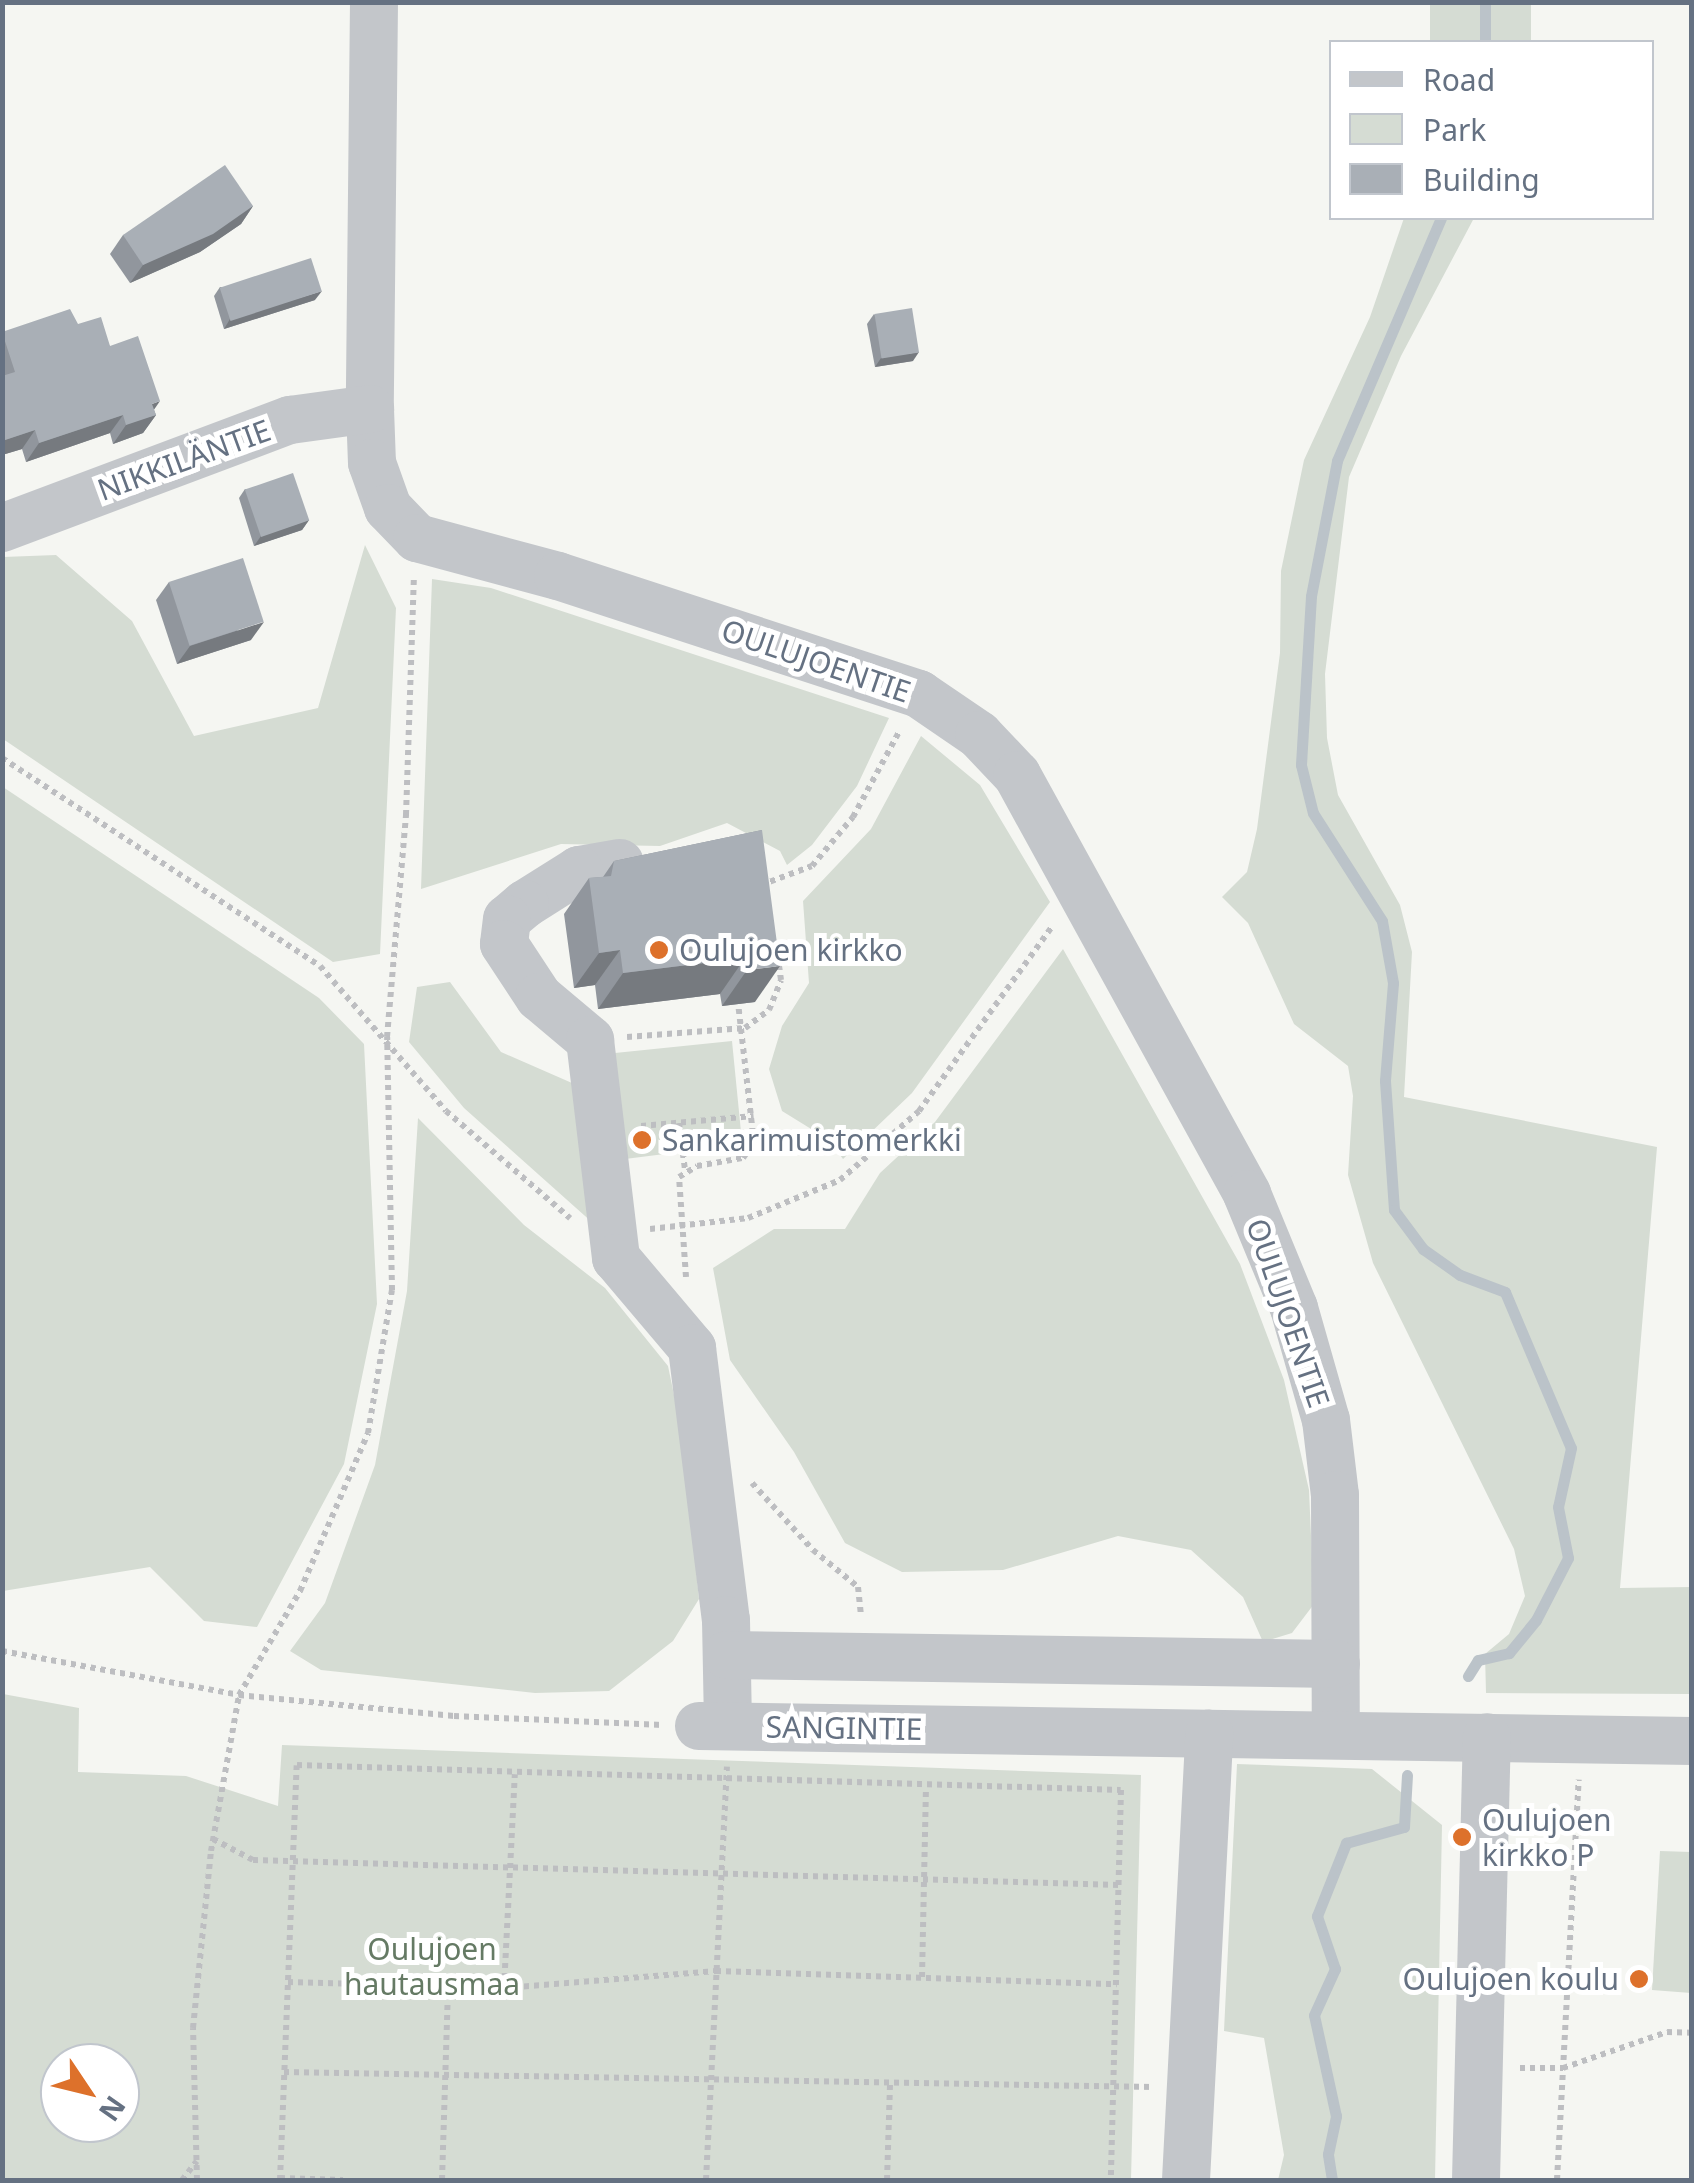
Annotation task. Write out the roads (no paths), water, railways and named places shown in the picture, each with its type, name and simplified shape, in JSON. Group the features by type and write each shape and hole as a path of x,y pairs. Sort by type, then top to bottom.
{"street":[{"path":"370,409 374,2"},
{"name":"NIKKILÄNTIE","path":"2,528 290,420 370,409"},
{"name":"OULUJOENTIE","path":"370,409 372,462 388,508 416,538 558,576 919,694 979,735 1017,775 1246,1194 1294,1308 1326,1420 1336,1495 1336,1733"},
{"path":"620,862 578,870 507,919 504,944 539,998 590,1040 615,1245 692,1348 727,1655 1336,1664"},
{"name":"SANGINTIE","path":"727,1655 714,1726 1692,1741"},
{"path":"1186,2180 1209,1734"},
{"path":"1476,2180 1487,1737"}],"waterway":[{"path":"1485,2 1485,40"},
{"path":"1440,220 1337,461 1311,596 1301,765 1313,813 1382,921 1393,983 1385,1081 1394,1210 1423,1249 1460,1275 1505,1292 1571,1448 1558,1507 1568,1558 1536,1620 1509,1653 1478,1660 1468,1676"},
{"path":"1332,2180 1328,2154 1336,2116 1314,2015 1335,1969 1317,1916 1346,1843 1404,1827 1407,1775"}],"place":[{"name":"Oulujoen kirkko","path":"659,950"},
{"name":"Sankarimuistomerkki","path":"642,1140"},
{"name":"Oulujoen kirkko P","path":"1462,1837"},
{"name":"Oulujoen koulu","path":"1639,1979"}],"park label":[{"name":"Oulujoen hautausmaa","path":"432,1966"}]}
